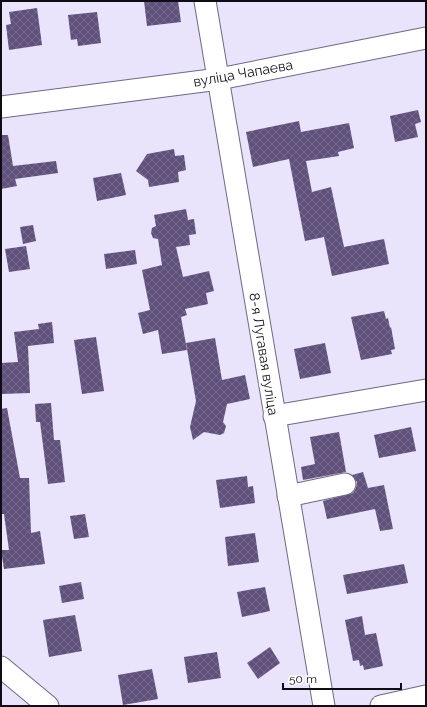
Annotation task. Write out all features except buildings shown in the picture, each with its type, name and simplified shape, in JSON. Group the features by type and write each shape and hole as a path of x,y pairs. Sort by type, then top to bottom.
{"street":[{"name":"8-я Лугавая вуліца","path":"205,1 324,706"},
{"name":"вуліца Чапаева","path":"1,107 219,79 426,38"},
{"path":"274,416 426,390"},
{"path":"288,496 345,484"},
{"path":"1,667 48,706"},
{"path":"381,706 426,696"}]}
